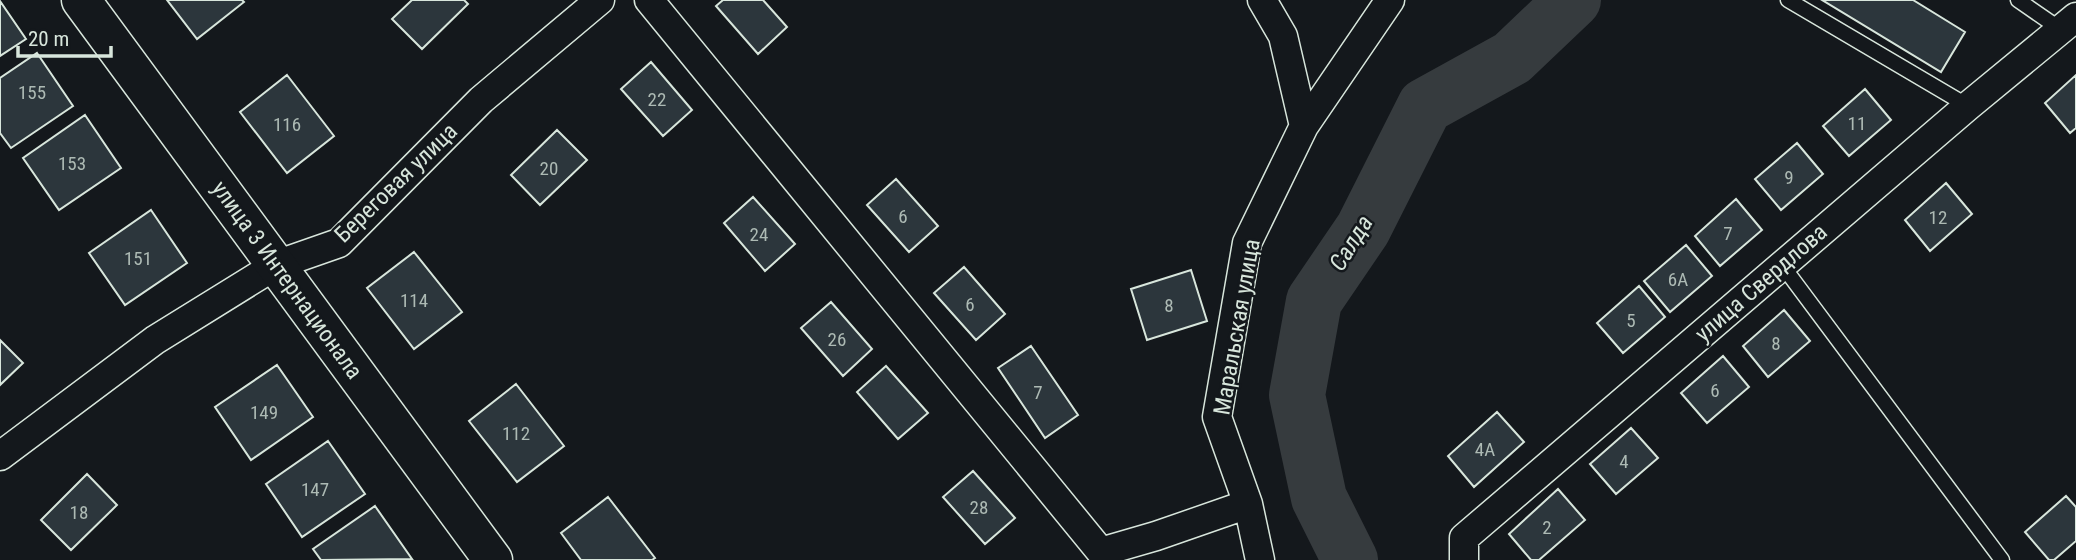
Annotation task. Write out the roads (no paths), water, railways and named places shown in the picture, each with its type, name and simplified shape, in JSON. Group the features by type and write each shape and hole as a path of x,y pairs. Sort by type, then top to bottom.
{"main road":[{"name":"улица 3 Интернационала","path":"81,0 493,560"}],"street":[{"name":"Береговая улица","path":"0,456 155,340 276,265 339,243 481,100 600,0"},
{"path":"649,0 1101,552 1248,504"},
{"path":"1262,0 1283,36 1304,126"},
{"name":"Маральская улица","path":"1260,560 1248,504 1217,417 1247,243 1304,126 1390,0"},
{"name":"улица Свердлова","path":"1464,560 1464,538 2068,23"}],"lane":[{"path":"1788,0 1968,106"},
{"path":"2018,0 2068,23"},
{"path":"1782,265 2001,560"}],"waterway":[{"name":"Салда","path":"1350,560 1319,498 1297,395 1314,301 1363,229 1425,106 1512,58 1573,0"}]}
